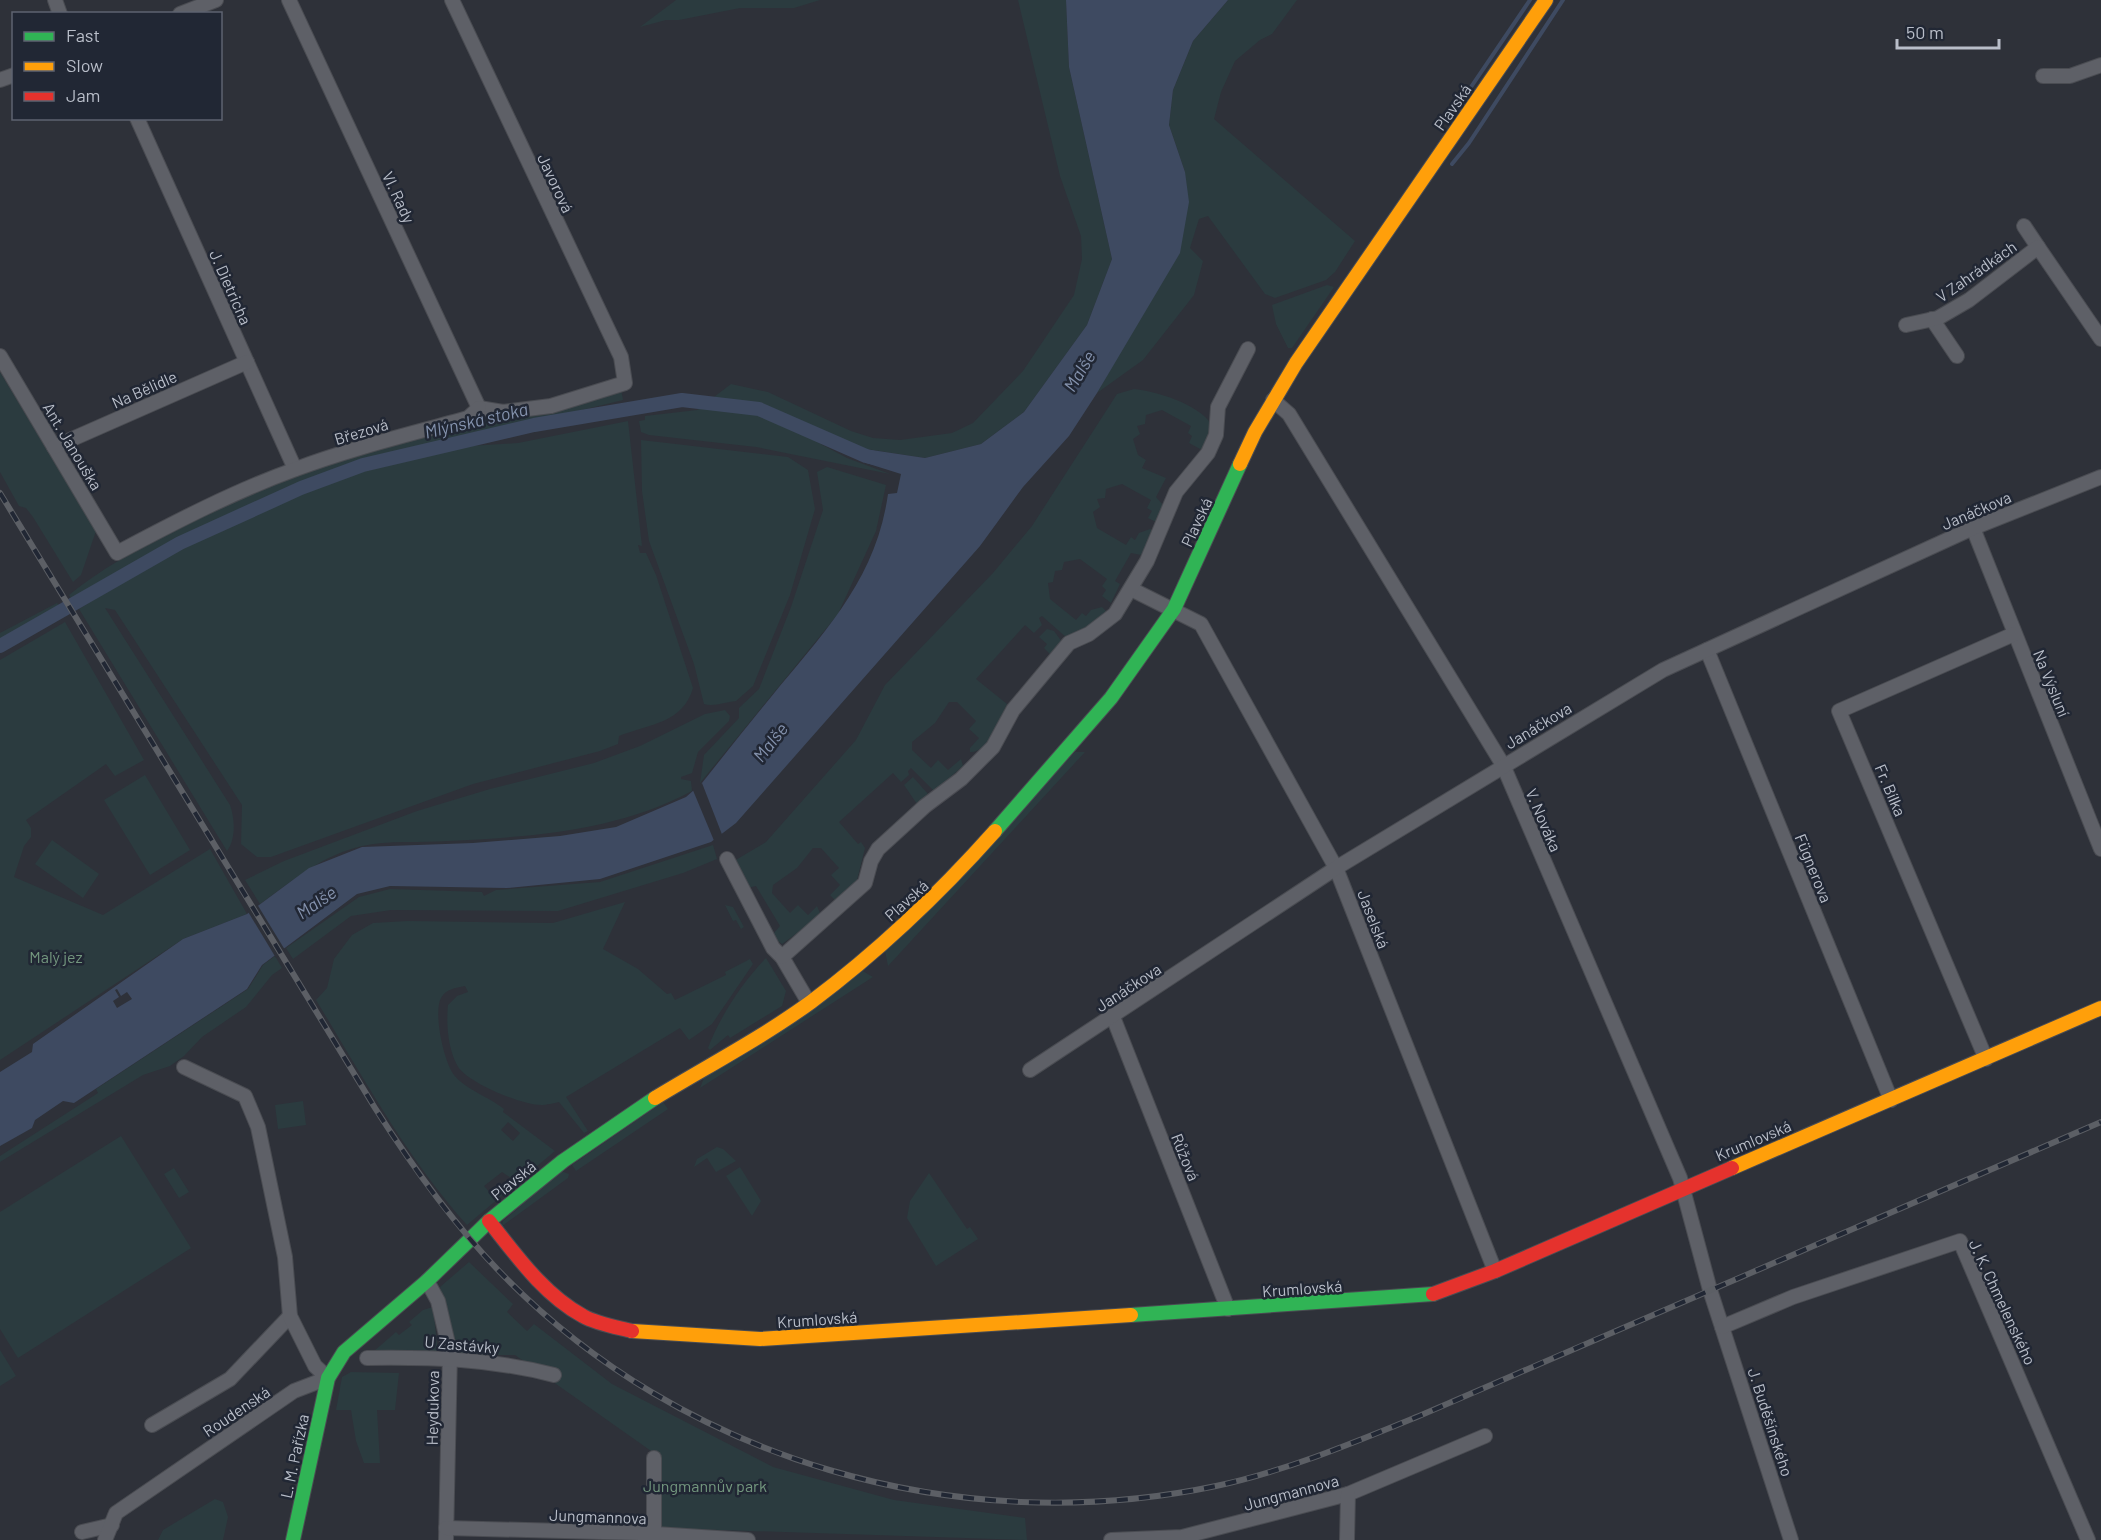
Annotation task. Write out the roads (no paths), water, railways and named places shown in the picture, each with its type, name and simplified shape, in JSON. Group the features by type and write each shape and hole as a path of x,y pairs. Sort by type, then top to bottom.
{"street":[{"path":"185,12 216,0"},
{"name":"Vl. Rady","path":"289,0 479,408"},
{"name":"Javorová","path":"452,0 621,357 624,382 551,406 503,412 479,408"},
{"name":"Plavská","path":"328,1378 344,1352 427,1281 489,1221 583,1146 809,1003 870,955 946,886 1080,736 1111,698 1174,609 1255,432 1273,400 1546,0"},
{"path":"2043,76 2070,76 2101,66"},
{"name":"J. Dietricha","path":"138,120 295,469"},
{"name":"V Zahrádkách","path":"2024,226 2101,339"},
{"name":"V Zahrádkách","path":"1906,325 1932,319 1969,300 2038,247"},
{"name":"V Zahrádkách","path":"1932,319 1957,356"},
{"name":"Plavská","path":"777,952 865,883 871,861 878,849 925,806 961,779 993,747 1013,710 1069,643 1089,634 1115,614 1162,530 1176,492 1208,453 1216,435 1218,407 1248,349"},
{"name":"Ant. Janouška","path":"0,356 117,553"},
{"name":"Na Bělidle","path":"54,447 247,362"},
{"name":"V. Nováka","path":"1273,400 1289,414 1503,765 1684,1188 1710,1290"},
{"name":"Březová","path":"117,553 172,523 295,469 366,446 468,418 479,408"},
{"name":"Janáčkova","path":"1030,1070 1336,868 1663,670 1973,528 2101,477"},
{"name":"Na Výsluní","path":"1973,528 2101,849"},
{"name":"Jaselská","path":"1131,589 1201,624 1336,868 1495,1271"},
{"name":"Fr. Bílka","path":"1986,1059 1839,711 2014,634"},
{"name":"Fügnerova","path":"1707,650 1891,1100"},
{"path":"727,860 777,952 809,1003"},
{"name":"Krumlovská","path":"489,1221 530,1272 567,1306 604,1324 641,1333 760,1339 1428,1296 1495,1271 2101,1008"},
{"name":"Růžová","path":"1113,1017 1228,1309"},
{"path":"184,1067 245,1096 258,1127 285,1257 290,1316 315,1366 328,1378"},
{"name":"J. K. Chmelenského","path":"1720,1320 1960,1240 2088,1540"},
{"name":"Heydukova","path":"427,1281 438,1301 449,1360 446,1534"},
{"name":"J. Buděšínského","path":"1710,1290 1791,1540"},
{"name":"Roudenská","path":"152,1425 231,1379 290,1316"},
{"name":"U Zastávky","path":"367,1358 440,1358 517,1365 554,1375"},
{"name":"Roudenská","path":"82,1532 114,1519 294,1391 328,1378"},
{"name":"L. M. Pařízka","path":"293,1540 328,1378"},
{"name":"Jungmannova","path":"1111,1540 1182,1538 1348,1494 1473,1445 1485,1436"},
{"path":"653,1537 654,1458"},
{"path":"1347,1540 1348,1494"},
{"path":"105,1540 114,1519"},
{"path":"114,1519 116,1540"},
{"name":"Jungmannova","path":"446,1534 748,1540"}],"water":[{"name":"Malše","path":"1066,0 1228,0 1193,41 1173,90 1169,125 1185,172 1189,202 1180,253 1069,436 1023,487 980,546 736,823 711,842 600,879 507,888 390,886 357,894 262,965 247,989 74,1103 63,1101 35,1120 32,1128 0,1146 0,1072 32,1052 33,1044 183,939 247,914 309,868 362,847 473,843 560,836 616,827 686,797 702,783 828,627 860,579 882,525 888,494 897,493 901,474 866,463 865,449 925,458 981,444 1024,412 1087,325 1112,259 1069,67"}],"waterway":[{"path":"1450,118 1530,0"},
{"path":"1452,164 1469,143 1563,0"},
{"name":"Mlýnská stoka","path":"0,646 180,543 301,488 363,465 534,425 682,400 759,409 866,456 883,460"}],"railway":[{"path":"0,493 375,1108 448,1213 499,1271 572,1337 652,1392 738,1437 829,1470 924,1492 1021,1502 1119,1500 1216,1486 1268,1473 1319,1456 1419,1416 2101,1122"}],"park label":[{"name":"Malý jez","path":"56,956"},
{"name":"Jungmannův park","path":"705,1485"}]}
